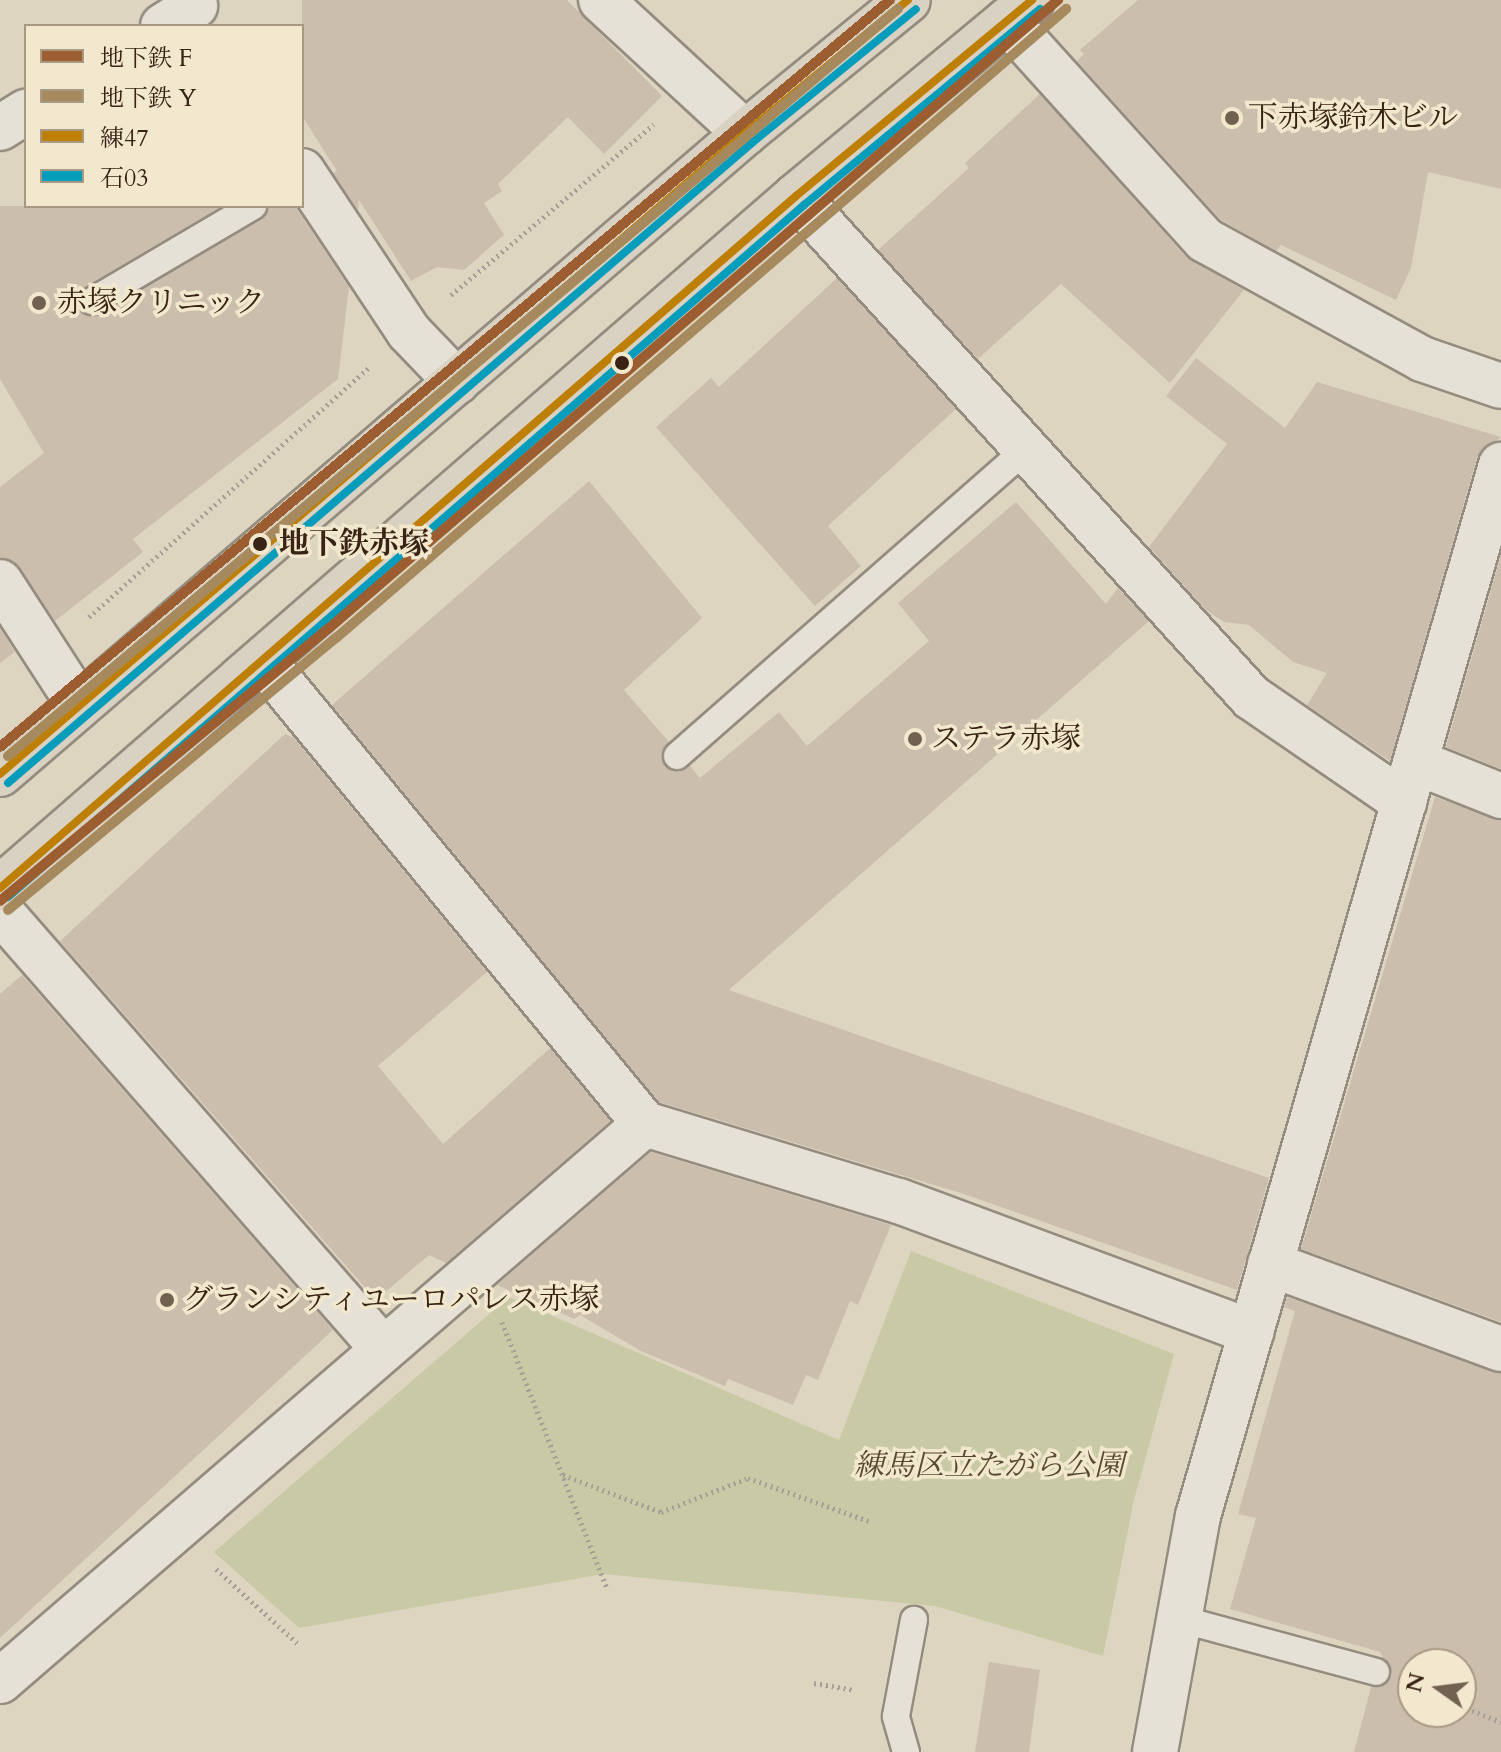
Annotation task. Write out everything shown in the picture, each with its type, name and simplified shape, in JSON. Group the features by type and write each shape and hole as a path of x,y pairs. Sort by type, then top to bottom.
{"highway":[{"path":"0,774 745,133 908,0"},
{"path":"0,888 264,662 796,196 1019,10"}],"street":[{"path":"601,0 745,133"},
{"path":"1019,10 1205,240 1422,359 1501,386"},
{"path":"0,128 24,113"},
{"path":"304,176 409,332 457,382"},
{"path":"796,196 1251,697 1410,782 1501,796"},
{"path":"1155,1752 1198,1516 1501,465"},
{"path":"0,582 79,704"},
{"path":"264,662 645,1124 899,1201 1251,1332"},
{"path":"0,911 383,1349"},
{"path":"0,1681 645,1124"},
{"path":"1270,1264 1501,1349"}],"lane":[{"path":"92,301 250,208"},
{"path":"677,756 1026,449"},
{"path":"1180,1619 1376,1672"},
{"path":"906,1752 896,1716 914,1620"}],"path":[{"path":"447,298 696,88"},
{"path":"47,655 371,365"},
{"path":"480,1266 607,1589"},
{"path":"562,1474 661,1512 748,1478 869,1521"},
{"path":"1477,1712 1501,1722"}],"green space":[{"name":"練馬区立たがら公園","path":"911,1251 1174,1354 1134,1500 1103,1656 935,1606 603,1574 299,1628 214,1552 509,1297 839,1440"}],"building":[{"path":"302,0 567,0 662,96 604,154 568,117 498,184 502,191 484,203 504,235 464,270 437,267 411,281 359,200 358,210 333,173 337,171 304,119"},
{"path":"1138,0 1501,0 1501,189 1428,172 1411,268 1396,300 1281,245 1276,251 1221,220 1077,61 1084,54 1080,50"},
{"path":"1040,94 1186,257 1244,290 1170,383 1061,284 978,359 878,250 969,168 965,163"},
{"path":"0,206 219,208 83,288 78,308 91,317 261,220 268,208 296,208 349,287 338,379 133,539 143,552 55,621 20,568 0,557 0,487 44,453 0,379"},
{"path":"837,278 956,409 828,526 861,566 815,606 656,427 711,378 719,387"},
{"path":"1196,358 1285,428 1317,382 1501,437 1477,458 1390,761 1307,705 1327,673 1293,662 1249,625 1224,622 1206,610 1149,547 1227,444 1166,396"},
{"path":"589,481 702,618 624,690 669,742 662,752 665,766 679,772 690,766 700,778 779,712 807,746 929,641 898,603 1016,502 1106,604 1118,588 1149,621 729,990 1269,1178 1237,1290 967,1195 659,1102 332,705"},
{"path":"1501,555 1501,769 1446,747"},
{"path":"0,628 15,652 0,663"},
{"path":"285,734 294,738 487,972 378,1066 443,1144 550,1048 610,1121 446,1263 429,1255 376,1300 60,941"},
{"path":"1435,797 1501,820 1501,1322 1301,1249"},
{"path":"22,975 333,1330 0,1638 0,994"},
{"path":"651,1152 891,1225 858,1305 850,1301 818,1380 806,1375 793,1405 728,1379 725,1386 641,1351 580,1315 574,1319 497,1285"},
{"path":"1287,1297 1501,1373 1501,1752 1354,1752 1371,1687 1381,1687 1392,1675 1380,1652 1230,1609 1256,1518 1238,1514 1295,1311 1284,1307"},
{"path":"989,1662 1040,1670 1029,1752 975,1752"}],"metro line":[{"name":"F","path":"0,747 890,0"},
{"name":"F","path":"0,901 328,629 1058,0"},
{"name":"Y","path":"8,756 898,9"},
{"name":"Y","path":"8,910 336,638 1066,9"}],"transit line":[{"name":"練47","path":"0,774 745,133 908,0"},
{"name":"練47","path":"0,888 796,196 1032,0"},
{"name":"石03","path":"8,783 753,142 916,9"},
{"name":"石03","path":"8,897 804,205 1040,9"}],"place":[{"name":"下赤塚鈴木ビル","path":"1232,118"},
{"name":"赤塚クリニック","path":"39,303"},
{"name":"地下鉄赤塚","path":"260,544"},
{"name":"ステラ赤塚","path":"915,739"},
{"name":"グランシティユーロパレス赤塚","path":"167,1300"}]}
